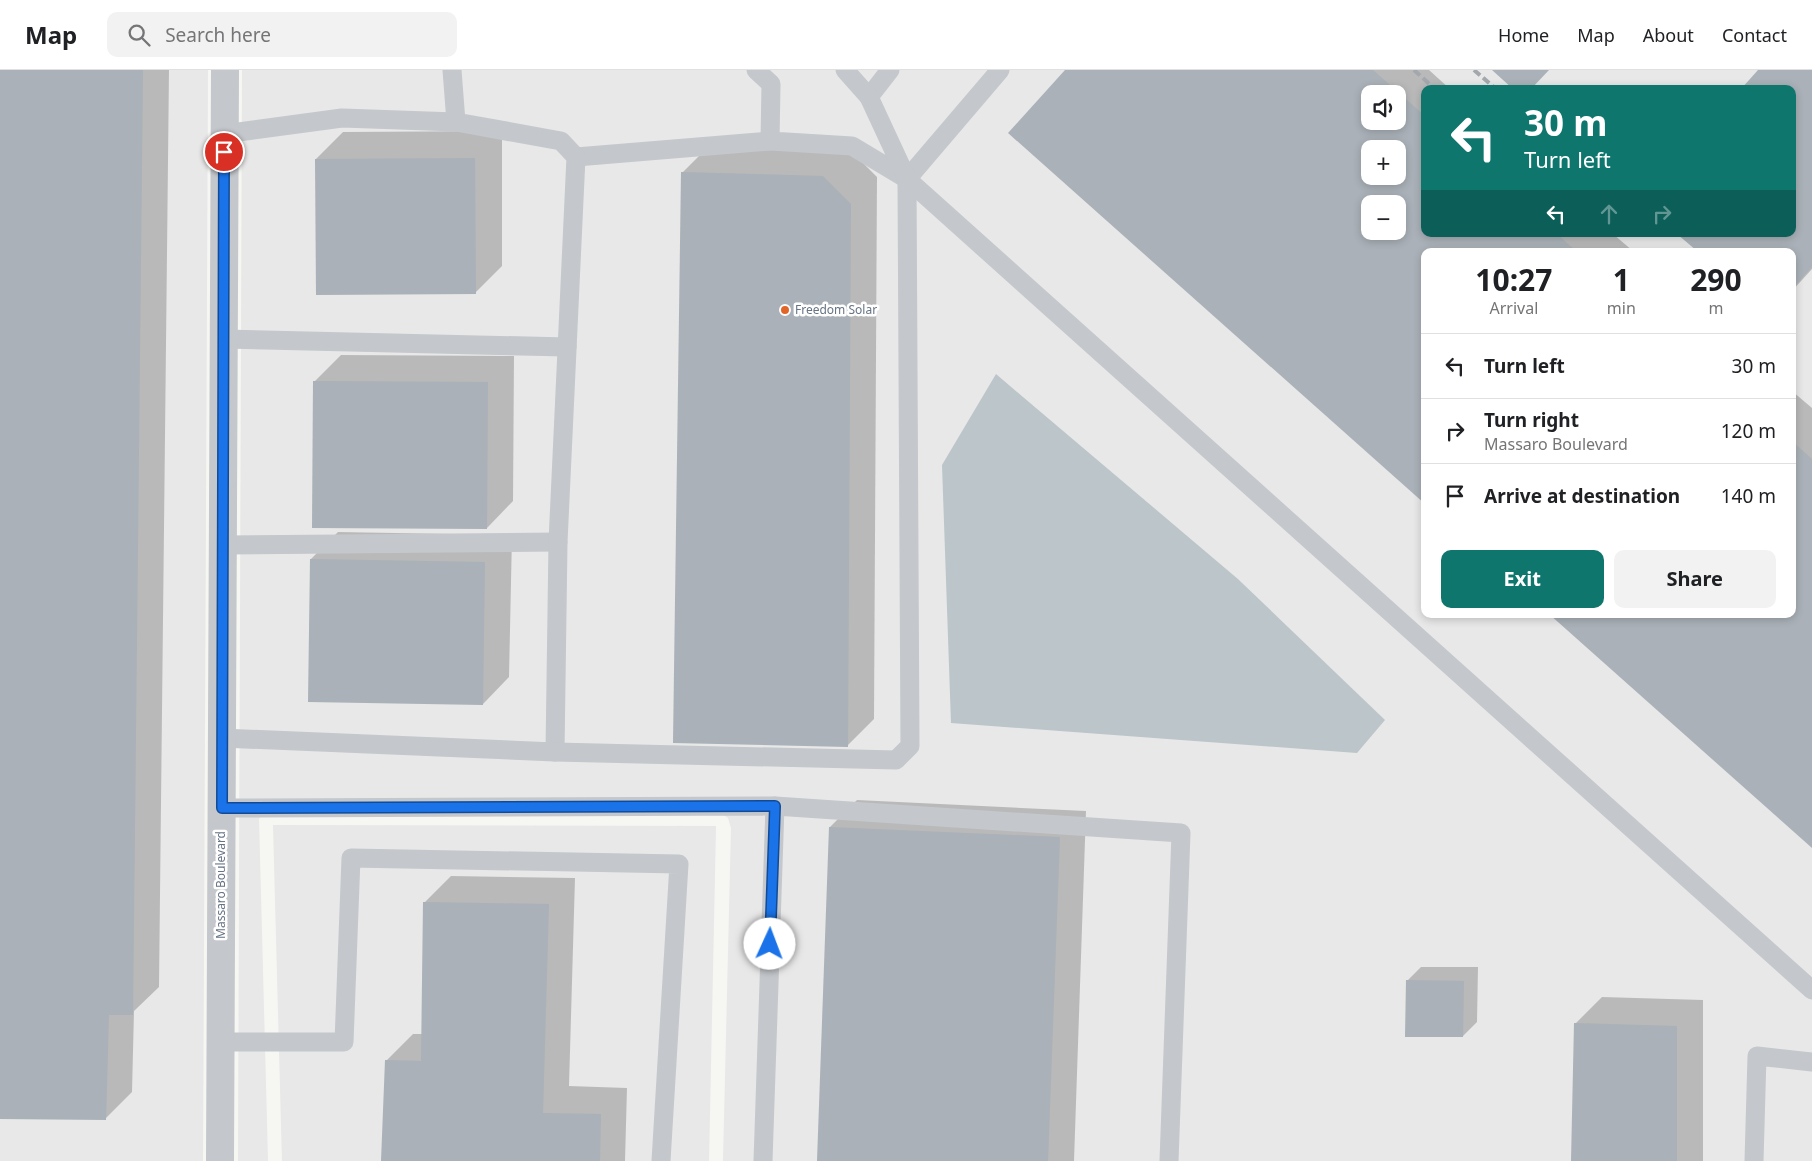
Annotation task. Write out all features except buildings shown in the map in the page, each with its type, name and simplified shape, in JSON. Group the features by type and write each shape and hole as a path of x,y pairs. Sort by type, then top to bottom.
{"street":[{"name":"Massaro Boulevard","path":"220,1161 225,70"}],"lane":[{"path":"452,70 456,122"},
{"path":"756,70 771,84 770,141"},
{"path":"222,738 556,752 896,760 910,746 907,179 869,97 845,70"},
{"path":"869,97 890,70"},
{"path":"907,179 1000,70"},
{"path":"224,134 342,118 456,122 561,141 576,157 558,542 556,752"},
{"path":"576,157 770,141 852,146 907,179 1812,990"},
{"path":"224,339 567,347"},
{"path":"223,545 558,542"},
{"path":"222,808 775,806 1181,833 1169,1161"},
{"path":"763,1161 775,806"},
{"path":"221,1042 344,1042 351,858 679,864 661,1161"},
{"path":"1754,1161 1757,1056 1812,1062"}],"shaded area":[{"path":"0,70 208,70 203,1161 0,1161"},
{"path":"242,70 1812,70 1812,1161 723,1161 731,828 728,818 719,812 264,812 259,819 268,1161 238,1161","holes":["996,374 1238,579 1384,720"]},
{"path":"996,374 1238,579 1385,720 1357,753 951,723 942,465"},
{"path":"273,825 716,826 709,1161 282,1161"}],"railway":[{"path":"1414,70 1431,85"},
{"path":"1474,70 1491,85"}],"place":[{"name":"Freedom Solar","path":"785,310"}],"route":[{"path":"224,152 222,808 775,806 770,944"}]}
